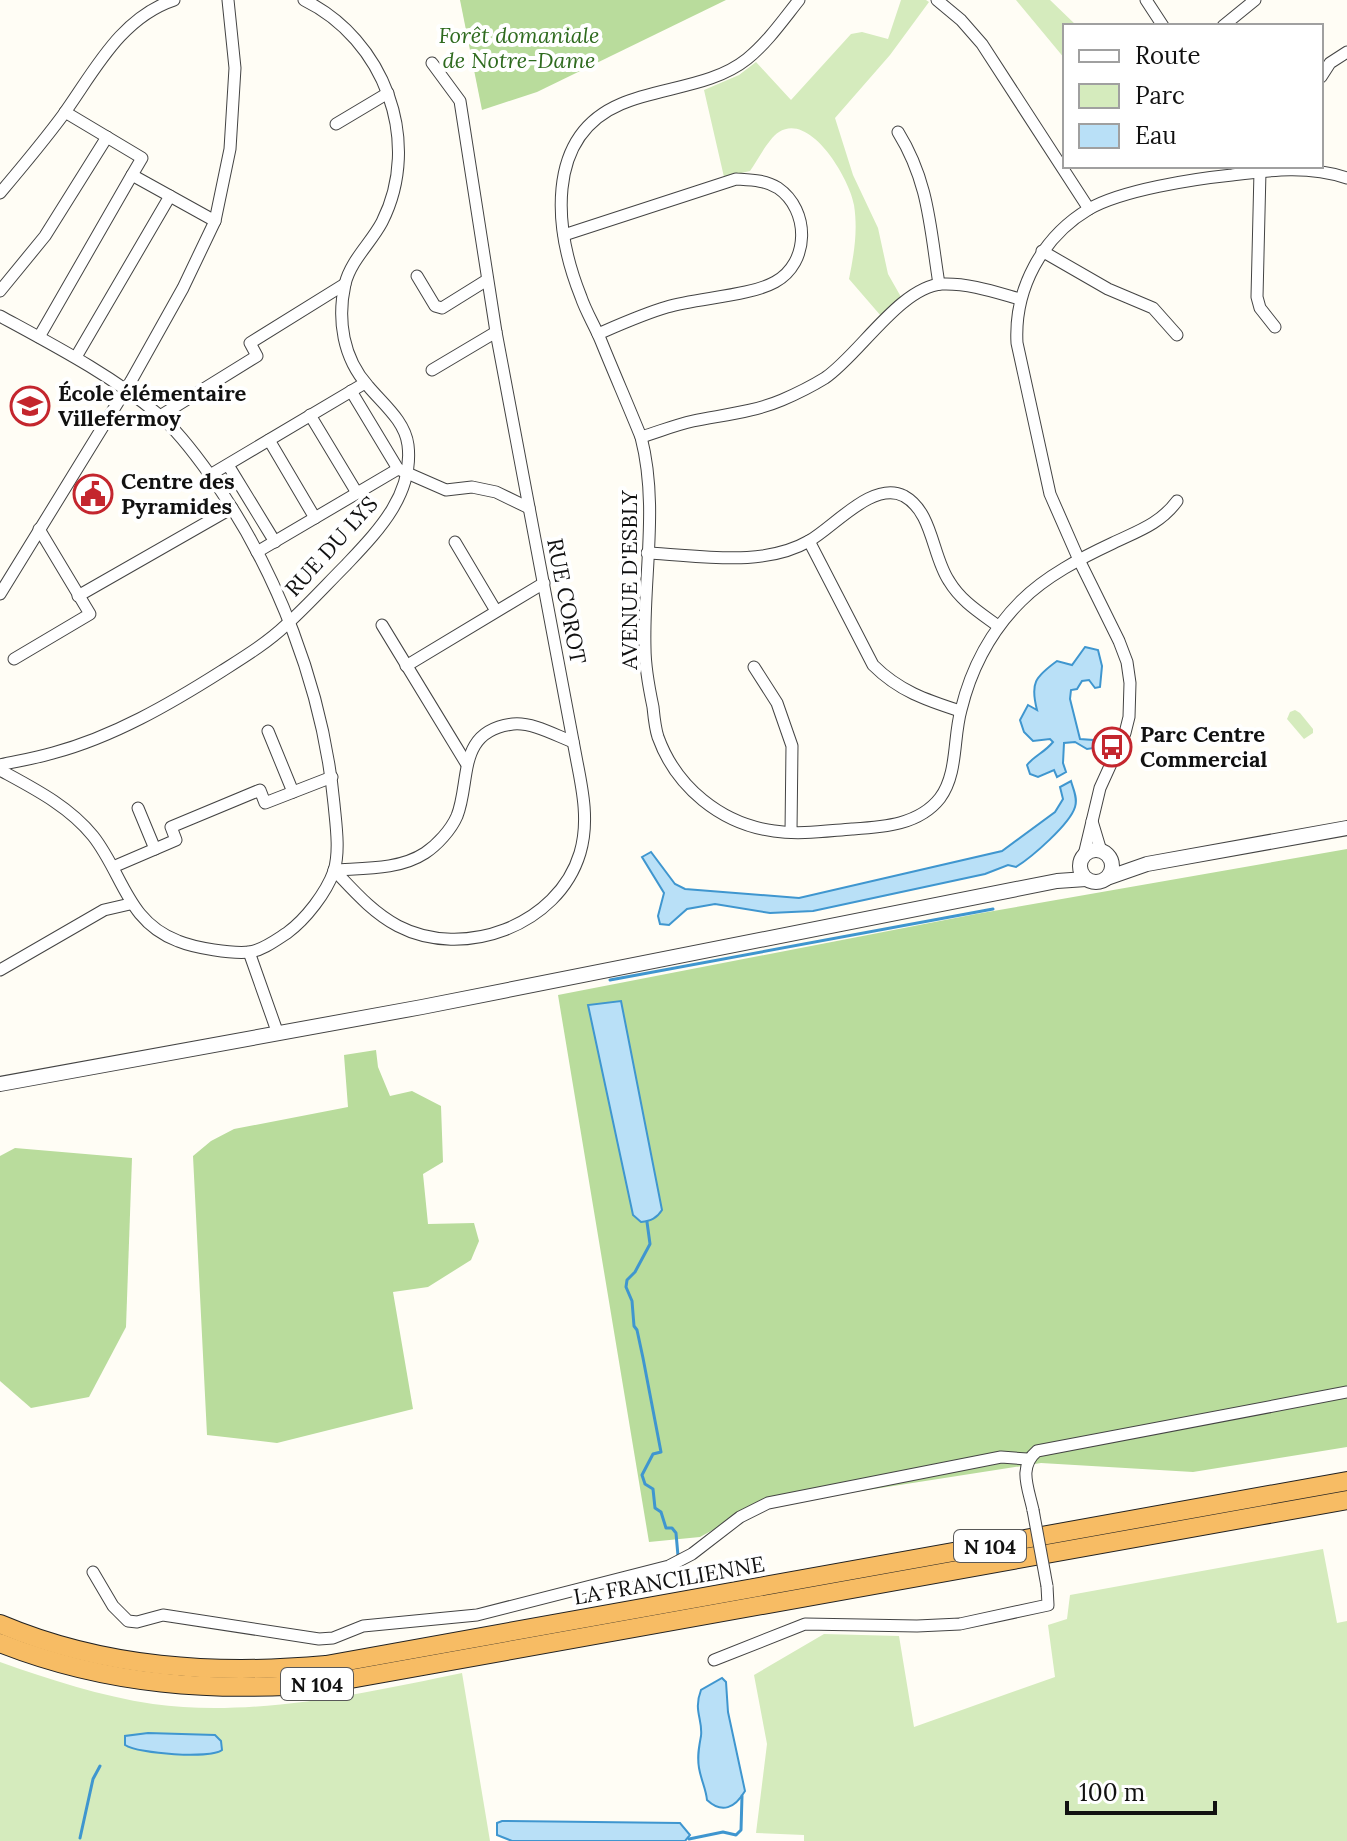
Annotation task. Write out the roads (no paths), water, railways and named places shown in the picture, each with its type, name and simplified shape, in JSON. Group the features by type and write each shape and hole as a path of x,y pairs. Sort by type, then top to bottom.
{"highway":[{"name":"LA FRANCILIENNE","path":"0,1624 83,1651 162,1667 243,1670 326,1665 1347,1481"},
{"name":"LA FRANCILIENNE","path":"0,1643 78,1668 160,1684 242,1689 328,1683 1347,1500"}],"street":[{"path":"0,193 65,112 123,32 142,17 174,0"},
{"path":"1,588 125,390 183,288 215,221 231,137 235,68 228,0"},
{"name":"RUE DU LYS","path":"0,768 116,729 245,656 289,622 368,542 393,509 402,491 402,471 408,445 402,426 365,383 351,360 342,331 345,284 359,255 382,222 397,170 396,117 377,68 363,47 344,28 304,0"},
{"name":"AVENUE D'ESBLY","path":"799,0 756,51 724,73 621,104 590,121 574,145 563,175 560,203 570,264 581,298 641,437 647,462 651,497 644,650 658,737 679,777 708,807 746,825 775,832 880,828 900,824 927,810 946,786 960,711 983,651 998,626 1024,598 1079,560 1164,518 1177,501"},
{"path":"937,0 961,20 982,44 1089,209"},
{"path":"1146,0 1162,24"},
{"path":"1225,24 1255,0"},
{"path":"1323,74 1330,63 1347,52"},
{"name":"RUE COROT","path":"334,870 372,910 399,927 448,941 483,937 529,917 561,887 580,855 585,827 583,792 496,332 460,101 432,63"},
{"path":"336,124 388,93"},
{"path":"39,337 142,158 65,112"},
{"path":"898,132 918,168 924,187 939,284"},
{"path":"0,291 45,236 107,137"},
{"path":"1086,879 1081,872 1082,859 1100,788 1125,733 1130,683 1127,662 1119,641 1050,494 1017,343 1020,299 1042,251 1089,209 1204,172 1291,168"},
{"path":"1305,168 1347,178"},
{"path":"1260,171 1257,297 1260,308 1275,327"},
{"path":"0,175 12,179"},
{"path":"132,175 215,221"},
{"path":"564,235 736,179 759,180 776,187 791,199 799,216 801,252 791,269 777,281 761,288 668,307 598,334"},
{"path":"76,357 170,196"},
{"path":"1042,251 1108,289 1153,308 1177,335"},
{"path":"417,276 435,306 442,308 487,280"},
{"path":"160,416 257,356 250,343 345,284"},
{"path":"641,437 689,422 780,401 825,378 895,310 939,284 971,286 1020,299"},
{"path":"0,316 76,357 160,416 210,475 232,508 257,552 289,622 317,711 332,777 337,833 334,870 305,917 267,945 249,952 177,941 149,925 130,904 113,867 93,836 67,811 0,768"},
{"path":"432,370 496,332"},
{"path":"210,475 365,383"},
{"path":"351,391 402,471 446,490 472,487 496,492 529,508"},
{"path":"310,415 357,493"},
{"path":"269,440 315,518"},
{"path":"228,465 275,542"},
{"path":"257,552 357,493 402,471"},
{"path":"647,553 755,557 783,553 809,541 869,497 886,492 902,495 923,517 946,577 960,597 998,626"},
{"path":"78,596 232,508"},
{"path":"14,659 90,614 39,529"},
{"path":"809,541 873,665 888,680 912,695 960,711"},
{"path":"455,542 496,611"},
{"path":"406,666 544,583"},
{"path":"382,625 466,763"},
{"path":"754,667 777,703 792,746 791,832"},
{"path":"334,870 400,864 425,853 444,835 457,815 466,763 475,746 490,732 514,724 539,729 573,742"},
{"path":"268,731 293,792"},
{"path":"113,867 176,840 171,827 260,790 265,803 332,777"},
{"path":"138,808 155,849"},
{"path":"1092,820 1112,868 1107,878"},
{"path":"0,1084 278,1034 1057,881 1086,879 1097,882 1147,864 1347,828"},
{"path":"1057,881 1092,850 1130,864 1147,864"},
{"path":"0,970 104,910 130,904"},
{"path":"249,952 278,1034"},
{"path":"714,1660 805,1624 960,1624 1048,1605 1025,1472 1027,1459 1037,1451 1347,1392"},
{"path":"93,1572 113,1606 128,1621 137,1622 163,1615 319,1639 333,1638 363,1626 477,1615 669,1566 692,1554 740,1517 768,1503 1001,1457 1027,1459"}],"water":[{"path":"1085,647 1098,650 1102,666 1100,687 1095,688 1089,680 1082,681 1077,689 1071,690 1070,699 1080,739 1093,740 1094,748 1087,749 1075,742 1064,743 1066,772 1057,777 1054,770 1038,777 1030,774 1027,765 1053,742 1050,739 1033,741 1024,732 1020,720 1028,705 1037,710 1034,693 1036,681 1057,661 1072,665"},
{"path":"1071,781 1076,800 1072,814 1050,840 1016,867 1008,865 985,874 813,911 770,913 715,904 687,909 669,925 660,924 658,916 664,893 642,857 651,852 675,884 685,889 799,898 1002,851 1055,812 1063,799 1060,787"},
{"path":"621,1001 662,1210 653,1219 641,1222 633,1215 588,1005"},
{"path":"722,1678 726,1682 728,1712 745,1791 737,1802 723,1808 707,1800 698,1759 701,1690"},
{"path":"148,1733 215,1735 221,1741 222,1750 204,1754 174,1754 144,1751 125,1745 125,1736"},
{"path":"497,1823 680,1823 690,1835 685,1841 512,1841 497,1835"}],"waterway":[{"path":"610,980 993,909"},
{"path":"647,1222 650,1244 635,1272 627,1280 626,1287 632,1301 634,1326 661,1452 653,1454 642,1475 645,1484 653,1489 655,1508 661,1512 666,1528 672,1528 676,1533 678,1556"},
{"path":"80,1838 93,1779 100,1766"},
{"path":"689,1839 723,1832 736,1835 741,1830 742,1796"}],"place":[{"name":"École élémentaire Villefermoy","path":"30,406"},
{"name":"Centre des Pyramides","path":"93,494"},
{"name":"Parc Centre Commercial","path":"1112,747"}],"park label":[{"name":"Forêt domaniale de Notre-Dame","path":"519,48"}]}
